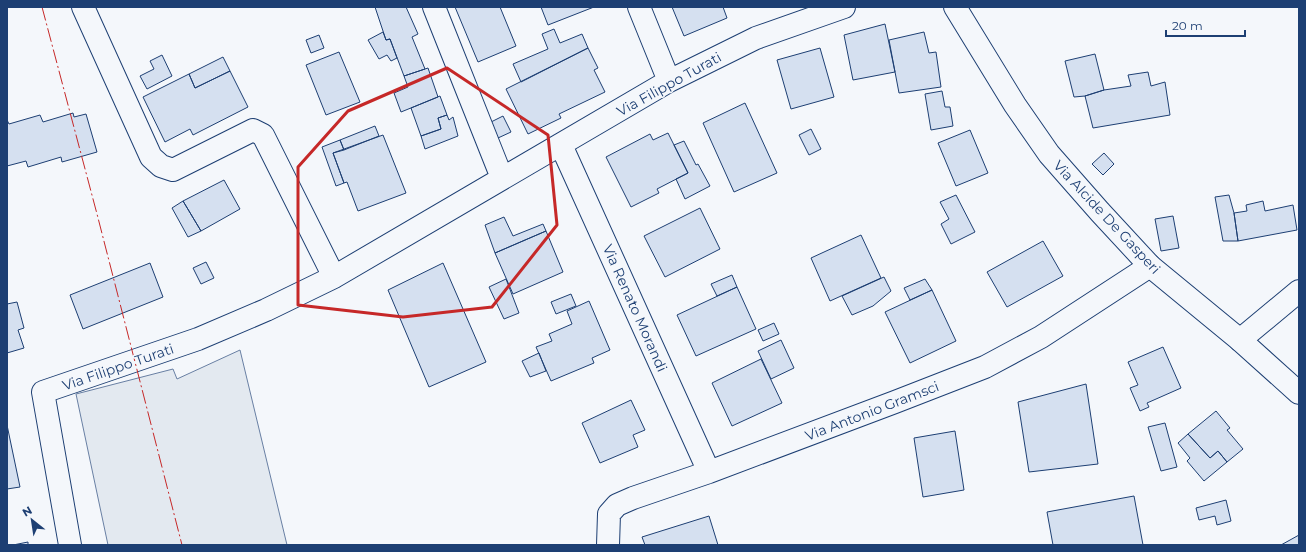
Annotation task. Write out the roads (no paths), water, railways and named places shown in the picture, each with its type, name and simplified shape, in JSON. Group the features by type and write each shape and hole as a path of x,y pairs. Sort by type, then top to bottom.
{"street":[{"path":"83,7 151,156 161,166 173,170 253,130 263,135 334,277"},
{"path":"434,7 502,178"},
{"path":"639,7 669,81"},
{"name":"Via Filippo Turati","path":"70,545 43,392 198,339 266,310 334,277 669,81 756,38 844,7"},
{"name":"Via Alcide De Gasperi","path":"955,7 1015,105 1049,154 1150,266 1240,340 1299,393"},
{"name":"Via Renato Morandi","path":"561,145 709,472"},
{"name":"Via Antonio Gramsci","path":"608,545 609,514 617,505 632,498 709,472 896,402 985,367 1041,337 1150,266"},
{"path":"1240,340 1299,291"}]}
